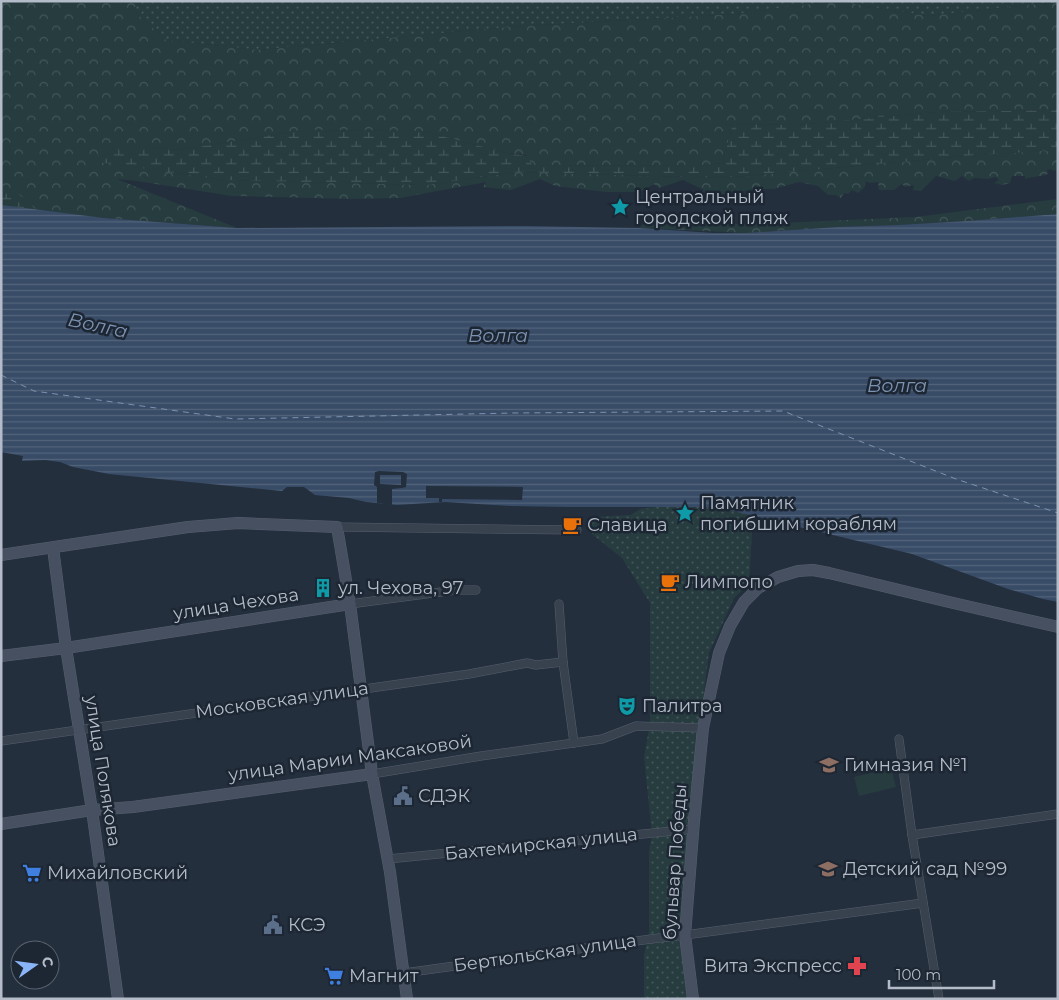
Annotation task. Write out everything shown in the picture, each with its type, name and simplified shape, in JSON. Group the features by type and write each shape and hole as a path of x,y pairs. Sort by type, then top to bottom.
{"street":[{"path":"1,555 188,527 238,523 337,527 577,530"},
{"path":"337,527 350,604 372,774 388,859 407,999"},
{"name":"улица Полякова","path":"53,548 118,999"},
{"name":"бульвар Победы","path":"693,999 685,935 703,728 720,654 730,626 744,602 758,588 778,577 813,570 1058,626"},
{"name":"улица Чехова","path":"1,656 66,648 350,604 456,590 476,590"},
{"path":"559,604 563,662 574,743"},
{"name":"Московская улица","path":"1,741 470,674 526,664 536,665 563,662"},
{"name":"улица Марии Максаковой","path":"1,824 92,810 142,806 372,774 602,739 636,726 703,728"},
{"path":"899,739 912,835 939,999"},
{"path":"912,835 1058,814"},
{"name":"Бахтемирская улица","path":"388,859 694,829"},
{"name":"Бертюльская улица","path":"404,973 923,903"}],"green space":[{"path":"1,1 143,1 132,9 166,40 259,50 508,27 735,14 835,1 928,16 1058,3 1058,110 936,112 798,125 733,124 722,163 698,166 531,165 526,155 507,153 422,131 302,130 179,150 143,147 92,161 224,180 426,185 517,172 723,178 965,156 1054,150 1058,150 1058,170 1047,170 1048,174 1025,179 1025,176 1012,176 1010,183 1002,185 994,183 999,180 996,177 988,179 974,178 969,181 962,176 955,181 936,176 921,191 913,190 914,185 905,187 902,184 894,190 879,190 878,182 869,183 866,181 865,187 858,193 852,190 848,194 844,193 841,198 836,195 828,195 818,186 799,182 774,189 755,189 712,196 700,194 704,190 683,180 659,188 654,184 640,192 607,192 555,186 540,179 511,190 483,187 486,182 400,198 352,199 232,196 117,179 237,228 104,218 13,207 1,205"},
{"path":"143,1 835,1 735,14 508,27 259,50 166,40 132,9"},
{"path":"835,1 1058,1 1058,3 928,16"},
{"path":"1058,110 1058,150 965,156 723,178 517,172 426,185 224,180 91,161 104,151 143,147 179,150 302,130 422,131 507,153 527,156 532,165 698,166 722,163 733,124 798,125 936,112"},
{"path":"1,185 20,195 36,210 1,205"},
{"path":"1058,199 1058,214 967,221 746,233 639,228 644,223 754,224 915,217"},
{"path":"704,507 753,515 749,584 734,598 709,653 700,723 693,815 688,999 644,999 644,955 649,932 649,851 652,835 644,757 650,723 650,603 622,558 592,534 592,517 631,515 640,509"},
{"path":"891,768 896,787 859,796 854,777"}],"water":[{"name":"Волга","path":"1,205 104,218 237,228 524,226 639,228 713,233 898,225 1058,214 1058,602 1008,589 912,554 725,509 704,507 511,506 445,502 397,505 315,495 304,487 287,487 282,491 109,474 45,460 22,461 23,456 1,452"}],"pier":[{"path":"375,472 403,472 407,474 406,487 392,489 392,505 377,503 377,487 374,485","holes":["380,475 401,475 401,485 380,484"]},
{"path":"426,486 523,487 522,500 442,499 442,502 439,502 439,498 426,498"}],"ferry route":[{"path":"1,375 34,391 235,419 513,413 783,411 956,479 1058,513"}],"place":[{"name":"Центральный городской пляж","path":"620,207"},
{"name":"Памятник погибшим кораблям","path":"685,513"},
{"name":"Славица","path":"572,525"},
{"name":"Лимпопо","path":"670,582"},
{"name":"ул. Чехова, 97","path":"323,588"},
{"name":"Палитра","path":"627,706"},
{"name":"Гимназия №1","path":"829,765"},
{"name":"СДЭК","path":"403,796"},
{"name":"Детский сад №99","path":"828,869"},
{"name":"Михайловский","path":"32,873"},
{"name":"КСЭ","path":"273,925"},
{"name":"Вита Экспресс","path":"857,966"},
{"name":"Магнит","path":"334,976"}]}
